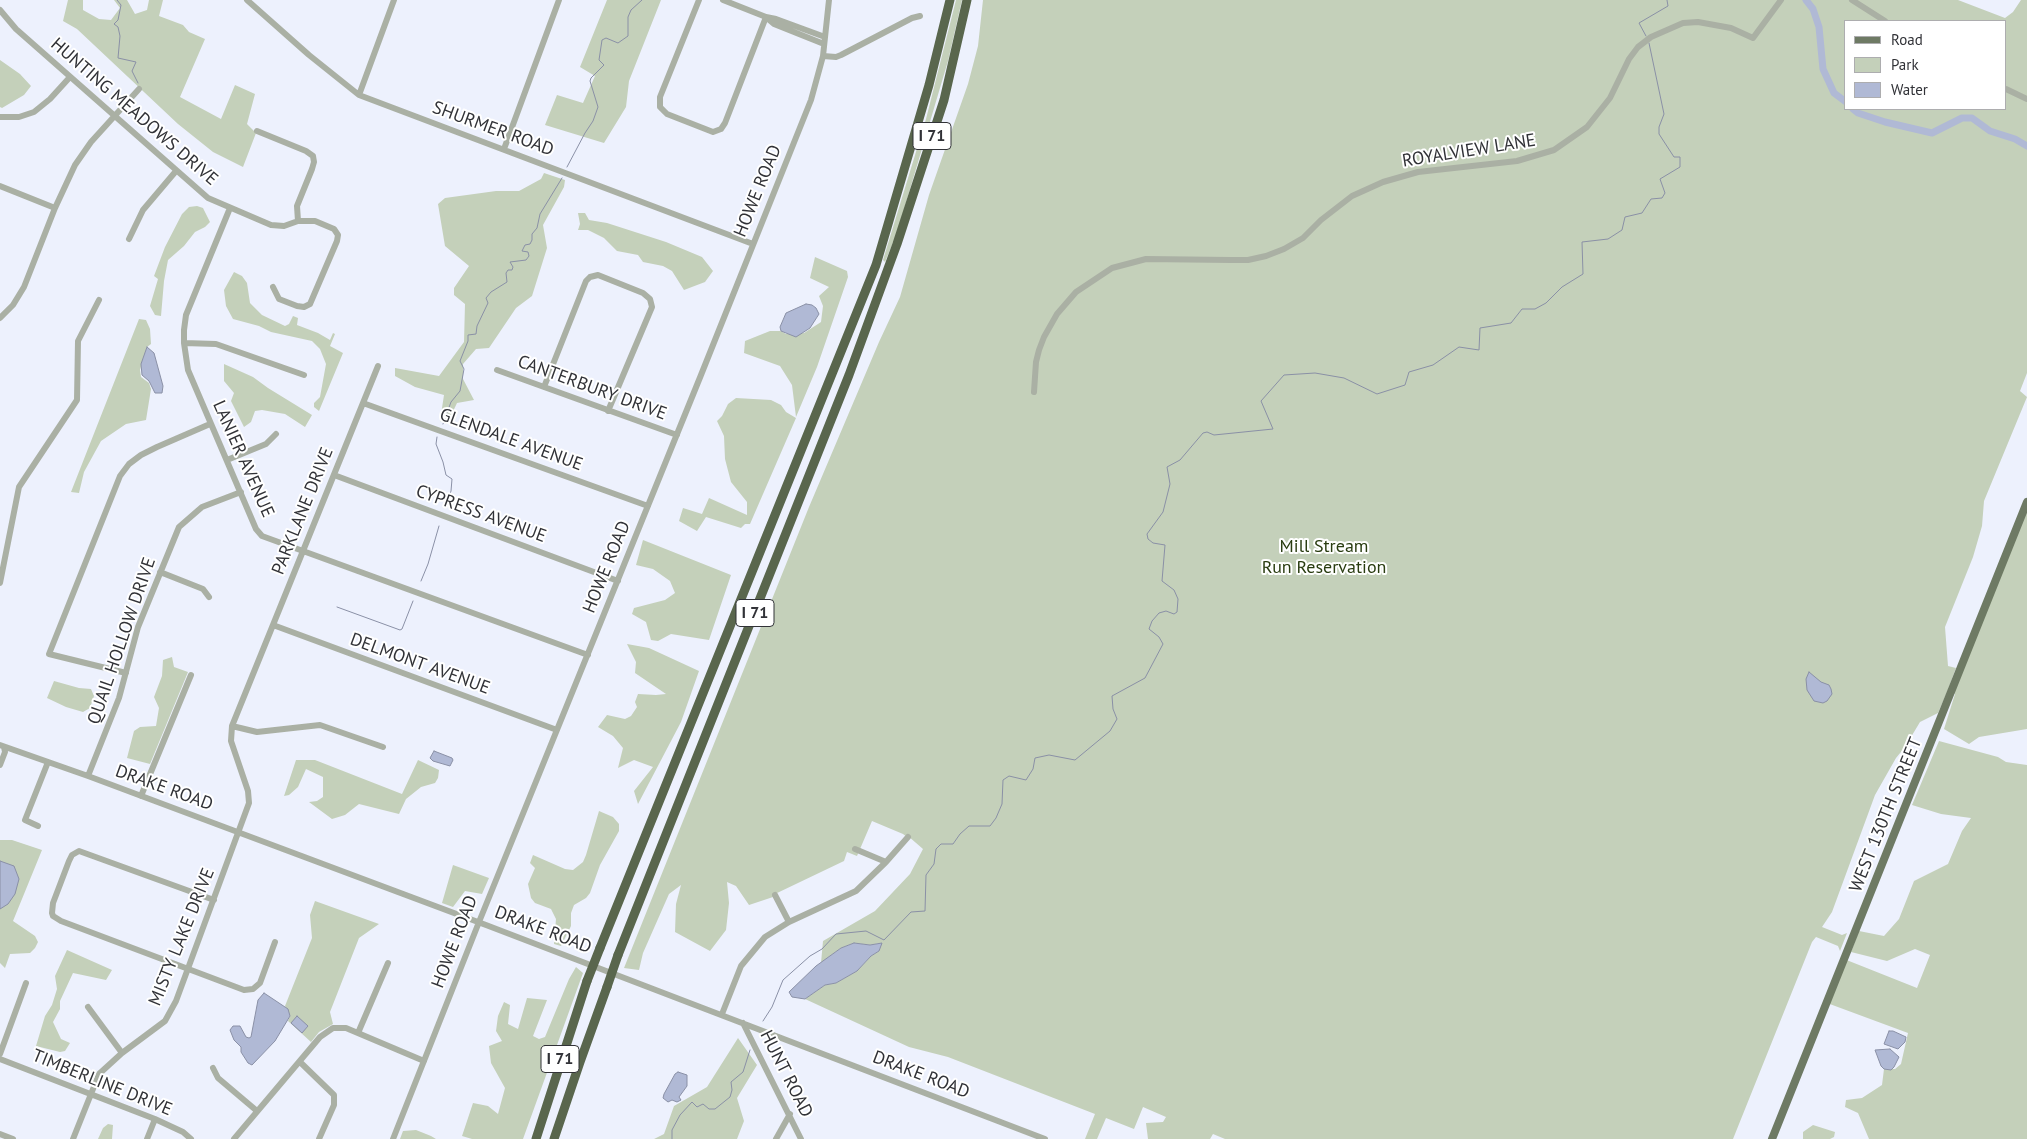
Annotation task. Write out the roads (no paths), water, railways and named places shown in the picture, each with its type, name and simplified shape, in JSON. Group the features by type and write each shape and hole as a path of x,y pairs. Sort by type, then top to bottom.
{"highway":[{"name":"I 71","path":"536,1139 587,981 876,265 929,85 950,0"},
{"name":"I 71","path":"554,1139 618,955 820,449 897,244 944,100 968,0"}],"main road":[{"name":"WEST 130TH STREET","path":"1772,1139 2027,502"}],"street":[{"name":"SHURMER ROAD","path":"247,0 309,55 359,95 753,244"},
{"path":"359,95 394,0"},
{"path":"504,149 559,0"},
{"path":"699,0 660,97 660,107 667,114 713,132 721,129 725,123 766,17"},
{"path":"723,0 776,19 825,40"},
{"name":"HOWE ROAD","path":"393,1139 811,100 823,56 829,0"},
{"name":"ROYALVIEW LANE","path":"1034,392 1036,362 1039,350 1057,314 1076,292 1112,268 1146,259 1248,260 1266,256 1284,249 1303,238 1321,220 1352,196 1383,182 1418,172 1517,161 1554,150 1592,121 1610,98 1629,59 1638,47 1651,37 1683,23 1698,22 1731,28 1753,38 1781,0"},
{"path":"1852,0 1883,20"},
{"name":"HUNTING MEADOWS DRIVE","path":"0,10 16,29 116,115 208,198 272,224 284,226 298,221 315,221 334,229 338,235 337,241 310,304 304,307 297,306 279,299 272,287"},
{"path":"823,56 836,57 841,55 912,18 920,16"},
{"path":"0,117 19,117 34,112 50,99 70,76"},
{"path":"0,318 13,305 24,286 55,208 75,165 90,142 139,89"},
{"path":"2007,90 2027,99"},
{"path":"257,131 306,151 312,156 314,162 312,169 297,206 298,221"},
{"path":"128,239 143,210 176,171"},
{"path":"0,186 55,208"},
{"name":"LANIER AVENUE","path":"230,208 186,315 184,343 188,370 256,529 262,536 588,655"},
{"path":"544,387 586,281 590,276 598,274 643,293 650,299 652,307 608,411"},
{"path":"0,583 19,487 77,400 78,341 99,300"},
{"path":"184,343 216,344 304,375"},
{"name":"PARKLANE DRIVE","path":"232,726 378,366"},
{"name":"CANTERBURY DRIVE","path":"497,370 677,436"},
{"name":"GLENDALE AVENUE","path":"363,403 648,506"},
{"path":"126,673 49,654 120,476 129,464 141,455 210,424"},
{"path":"227,460 266,444 276,434"},
{"name":"CYPRESS AVENUE","path":"334,475 618,581"},
{"name":"QUAIL HOLLOW DRIVE","path":"88,776 119,698 138,627 179,527 202,507 241,492"},
{"path":"160,572 203,589 209,597"},
{"name":"DELMONT AVENUE","path":"273,626 557,730"},
{"path":"141,796 190,675"},
{"path":"232,726 257,732 320,724 383,747"},
{"name":"MISTY LAKE DRIVE","path":"73,1139 99,1074 122,1053 159,1026 169,1015 176,1001 247,814 249,797 231,741 232,726"},
{"path":"0,765 5,752 1,747"},
{"name":"DRAKE ROAD","path":"1,747 88,776 479,922 1045,1139"},
{"path":"38,826 25,820 48,762"},
{"path":"722,1014 741,966 765,937 789,922 856,891 908,837"},
{"path":"855,849 886,862"},
{"path":"214,900 79,851 72,855 69,861 52,909 53,916 56,919 244,990 253,989 260,983 275,942"},
{"path":"775,896 789,922"},
{"path":"358,1033 388,963"},
{"path":"0,1054 26,983"},
{"path":"88,1007 122,1053"},
{"name":"HUNT ROAD","path":"743,1023 801,1139"},
{"path":"234,1139 320,1037 333,1028 346,1028 424,1061"},
{"name":"TIMBERLINE DRIVE","path":"0,1059 155,1119 183,1132 191,1139"},
{"path":"300,1062 334,1095 334,1105 319,1139"},
{"path":"213,1068 218,1078 257,1111"},
{"path":"776,1139 790,1114"},
{"path":"147,1139 155,1119"},
{"path":"0,1134 13,1139"}],"water":[{"path":"806,304 816,308 819,314 810,328 796,337 781,331 780,327 786,313"},
{"path":"147,347 154,353 163,386 162,393 155,393 149,381 142,375 141,364"},
{"path":"1809,672 1821,682 1829,685 1832,694 1827,701 1823,703 1814,701 1807,690 1806,679"},
{"path":"434,751 452,758 450,766 433,761 430,758"},
{"path":"0,861 14,866 19,879 15,894 8,904 0,909"},
{"path":"854,943 870,945 882,943 879,951 871,956 857,971 836,983 825,985 805,999 792,997 789,992 816,966 841,948"},
{"path":"264,993 288,1009 290,1016 275,1041 252,1065 248,1063 241,1052 241,1047 234,1040 230,1030 233,1026 240,1026 246,1037 251,1037 258,1000"},
{"path":"297,1016 308,1026 302,1033 291,1023"},
{"path":"1889,1031 1906,1037 1905,1042 1898,1049 1884,1044"},
{"path":"1890,1049 1899,1057 1891,1070 1884,1069 1881,1066 1875,1050"},
{"path":"678,1072 687,1075 687,1086 679,1097 681,1100 668,1102 663,1098 664,1094"}],"waterway":[{"path":"117,0 121,5 118,20 114,24 118,27 120,36 118,58 136,62 132,71 138,83"},
{"path":"567,167 593,121 598,107 590,81 604,65 599,60 602,40 606,38 618,43 628,36 628,17 631,10 642,0"},
{"path":"1646,36 1639,23 1668,6 1667,0"},
{"path":"1806,0 1813,9 1819,27 1823,69 1834,93 1844,100"},
{"path":"763,1021 772,1007 783,980 810,956 822,949 836,934 866,931 884,940 911,912 925,911 926,875 934,864 936,849 941,844 953,844 969,826 990,826 1002,804 1003,780 1009,776 1026,780 1033,769 1035,758 1049,755 1075,760 1110,731 1117,719 1113,709 1112,696 1145,678 1163,644 1159,637 1149,629 1152,621 1159,613 1166,611 1174,614 1177,612 1178,599 1174,590 1162,581 1165,545 1153,543 1148,539 1147,534 1163,512 1170,484 1167,467 1180,460 1203,433 1207,432 1214,435 1273,429 1261,401 1284,375 1315,373 1344,378 1377,394 1405,385 1409,372 1433,365 1459,347 1479,350 1480,328 1511,323 1522,309 1535,309 1546,303 1562,287 1583,274 1582,242 1608,239 1622,230 1625,217 1642,213 1651,199 1662,198 1665,193 1660,179 1680,167 1680,157 1674,157 1659,134 1659,127 1664,114 1649,43"},
{"path":"1854,110 1885,122 1932,133 1962,118 1972,118 1990,131 2015,139 2027,146"},
{"path":"443,424 451,402 460,391 464,369 460,361 468,341 468,335 476,334 477,326 488,303 486,298 491,292 507,282 506,273 508,270 512,270 513,267 510,262 526,260 529,256 528,252 522,251 525,245 530,244 532,234 537,228 540,214 562,178"},
{"path":"437,437 436,444 446,475 452,479 451,491 446,506"},
{"path":"421,581 439,526"},
{"path":"337,607 400,630 413,601"},
{"path":"672,1139 672,1130 680,1115 692,1102 697,1107 703,1104 709,1109 715,1109 730,1097 732,1090 731,1082 743,1072 750,1050"}],"park label":[{"name":"Mill Stream Run Reservation","path":"1324,557"}]}
